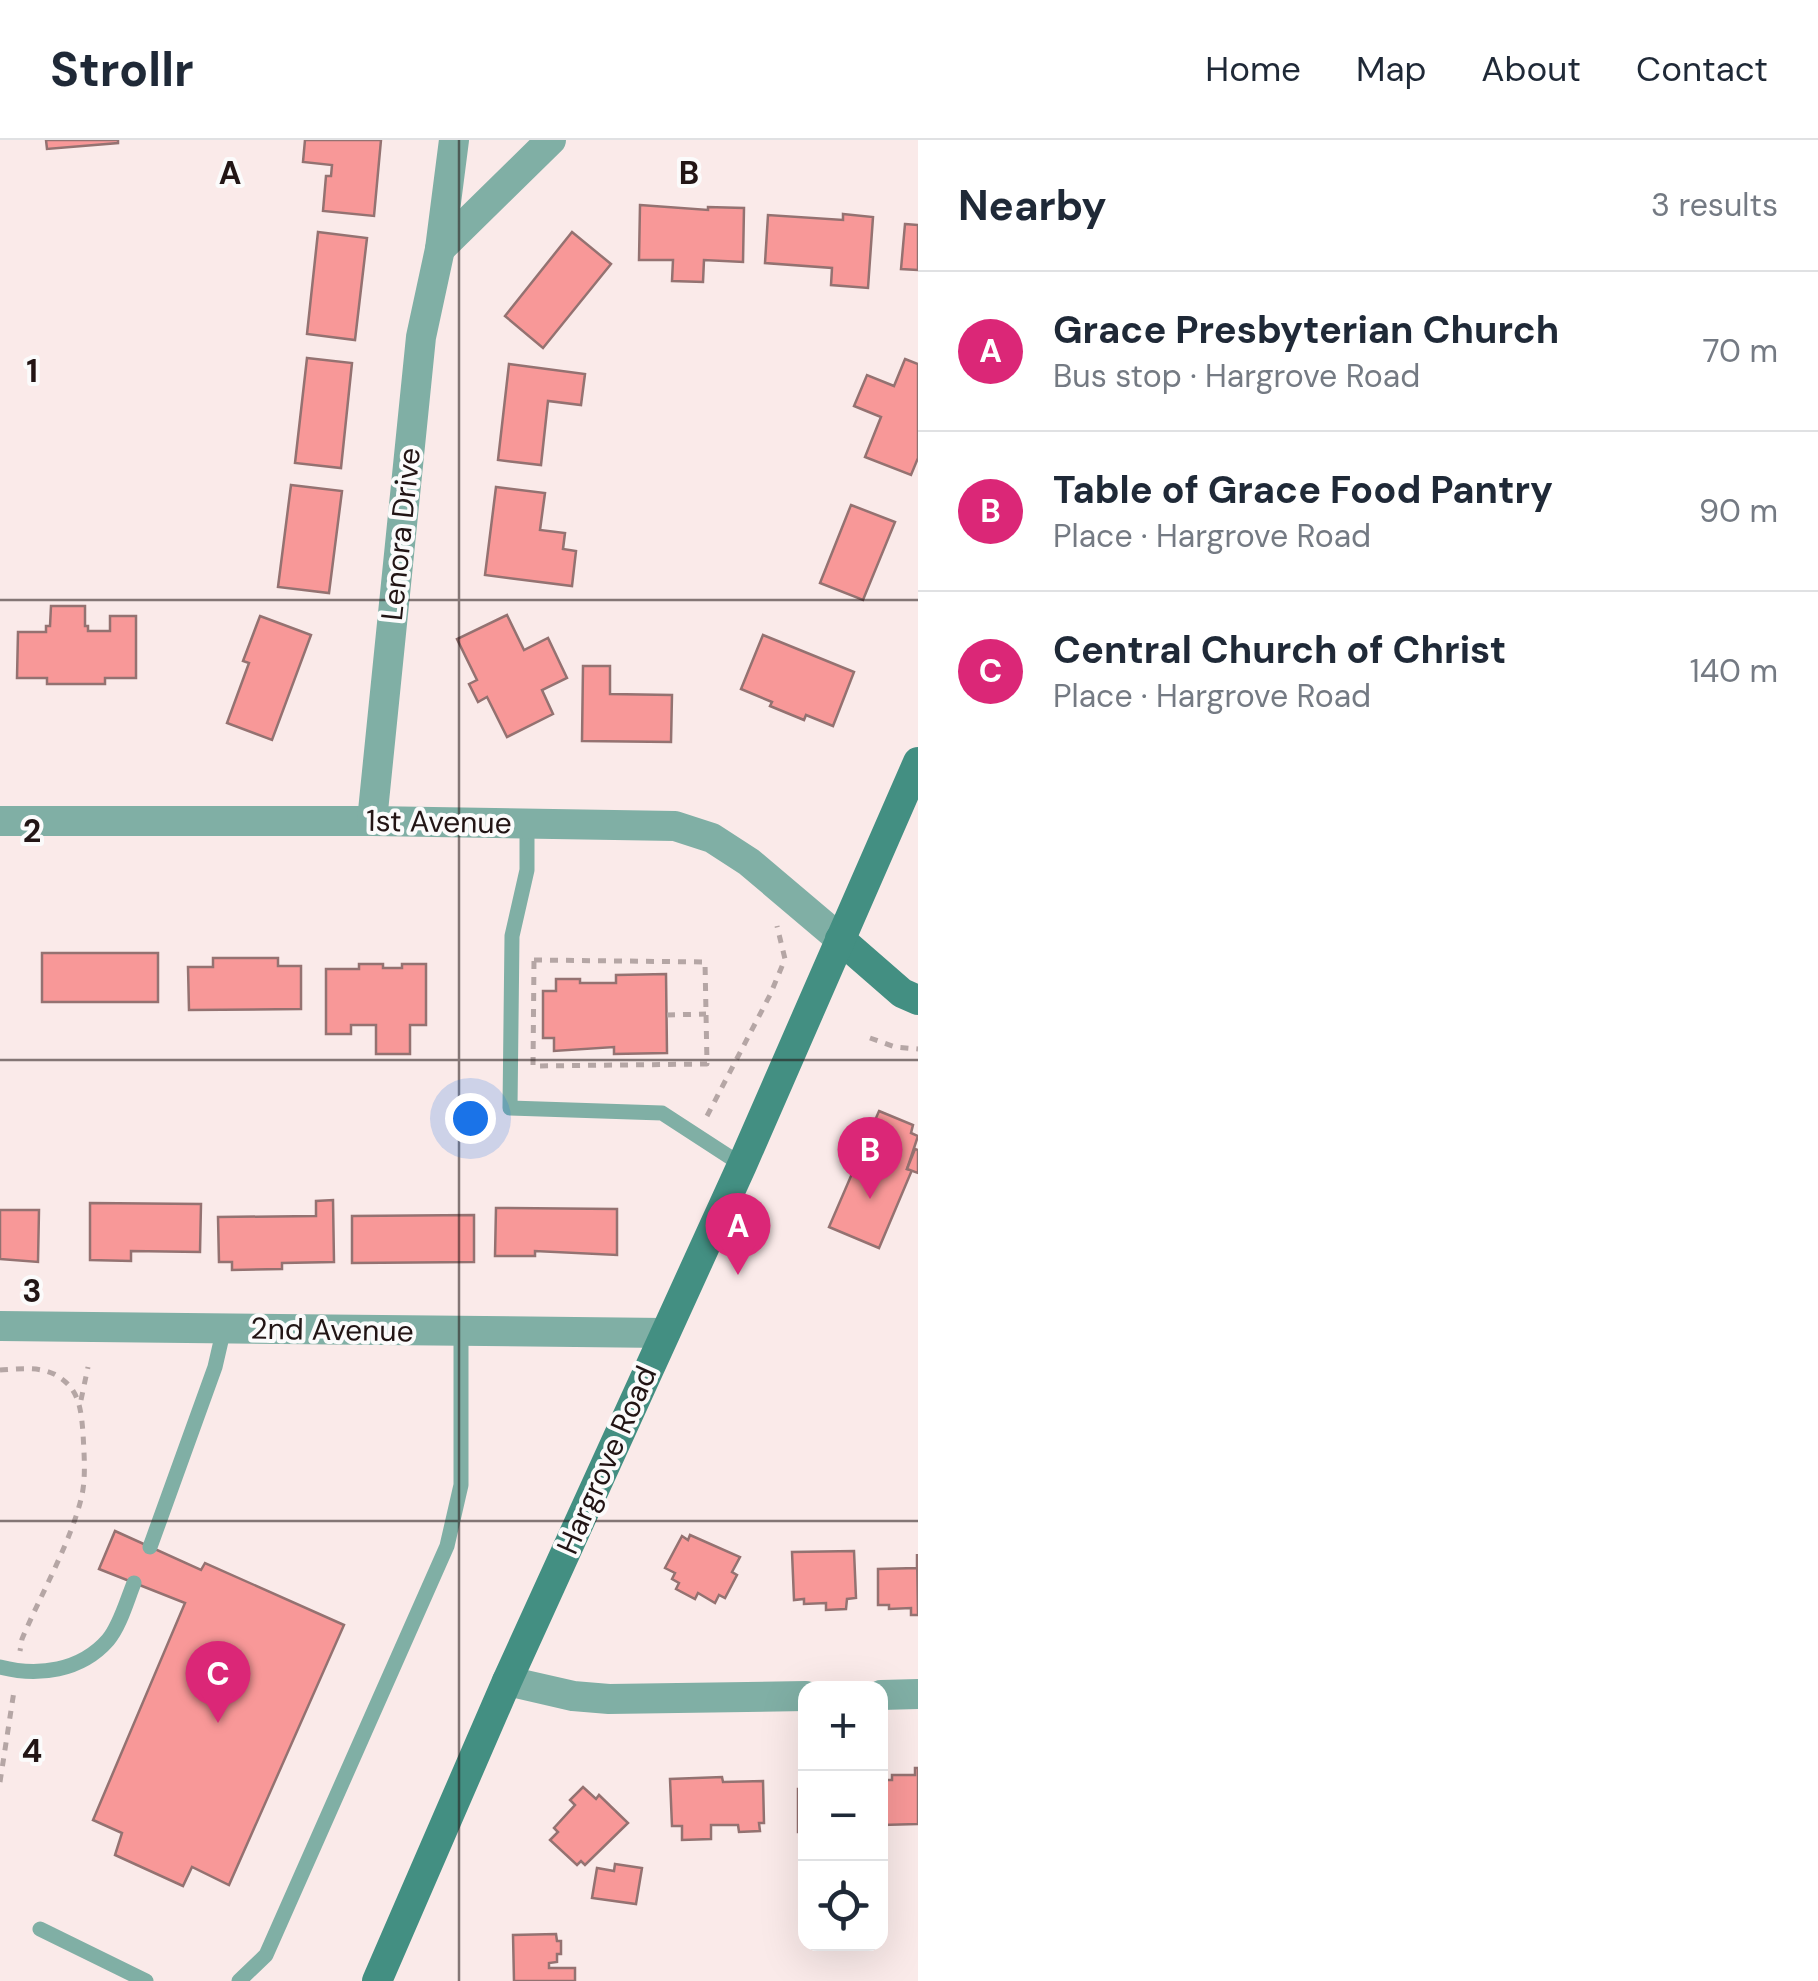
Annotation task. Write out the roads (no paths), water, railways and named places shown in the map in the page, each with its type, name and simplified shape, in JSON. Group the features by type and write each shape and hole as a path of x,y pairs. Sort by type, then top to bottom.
{"main road":[{"name":"Hargrove Road","path":"377,1981 506,1681 742,1165 918,762"},
{"path":"840,940 902,993 918,1000"}],"street":[{"name":"Lenora Drive","path":"372,821 421,336 440,249 454,140"},
{"path":"440,249 551,140"},
{"name":"1st Avenue","path":"0,821 675,826 712,838 748,862 840,940"},
{"name":"2nd Avenue","path":"0,1326 664,1334"},
{"path":"506,1681 572,1696 610,1699 798,1696"},
{"path":"888,1695 918,1694"}],"lane":[{"path":"527,823 526,870 512,936 510,1108 662,1113 742,1165"},
{"path":"150,1547 224,1328"},
{"path":"239,1981 266,1955 447,1546 460,1485 460,1331"},
{"path":"8,1669 67,1670 109,1640 134,1583"},
{"path":"40,1929 146,1981"}],"place":[{"name":"Table of Grace Food Pantry","path":"870,1199"},
{"name":"Grace Presbyterian Church","path":"738,1275"},
{"name":"Central Church of Christ","path":"218,1723"}]}
